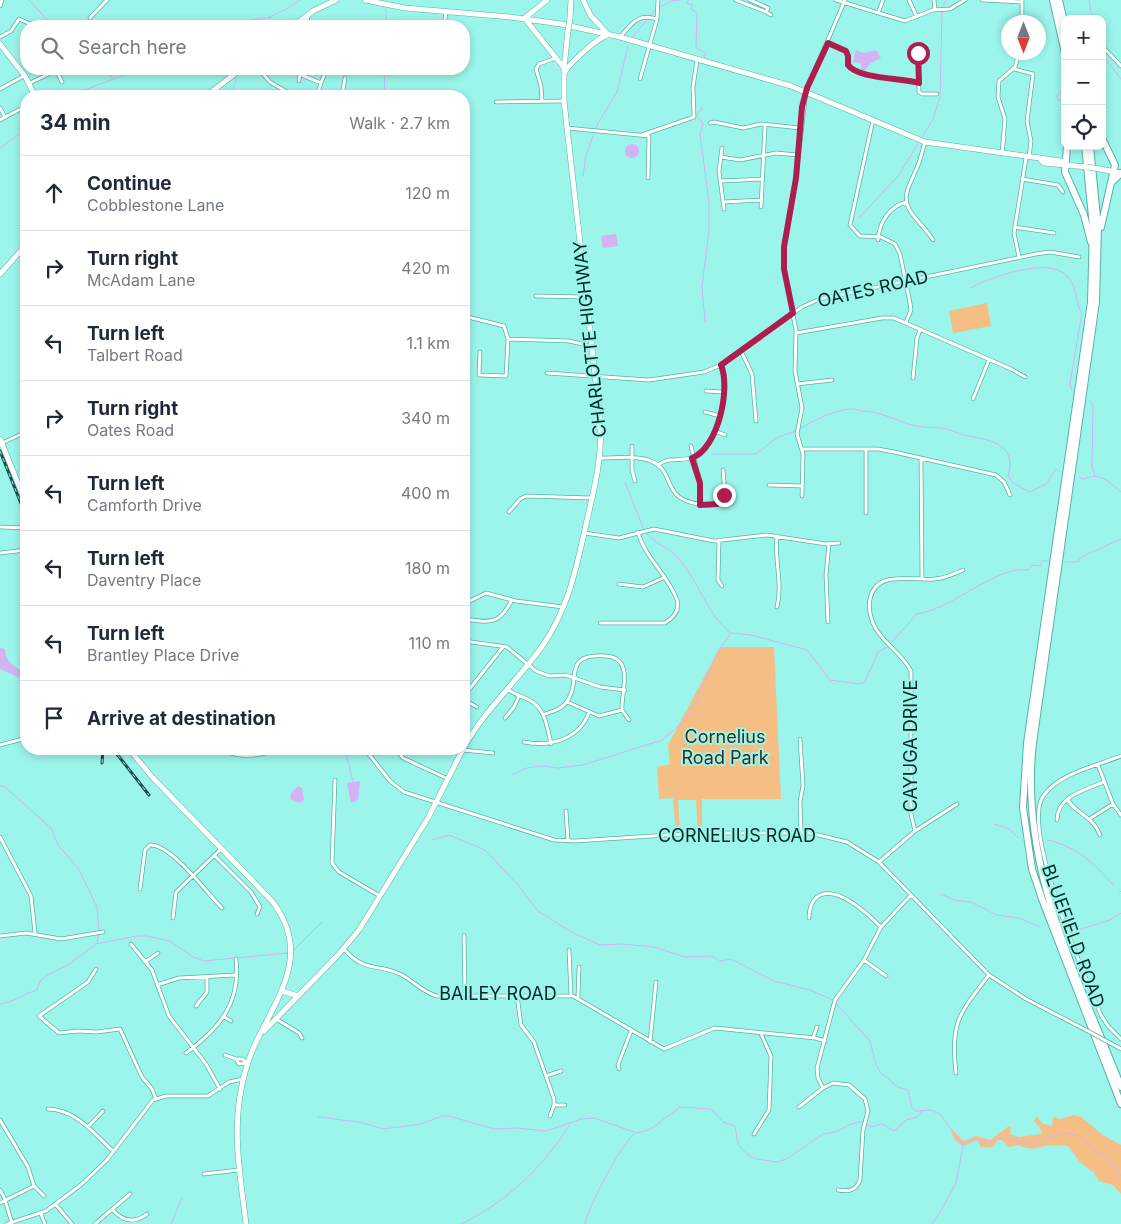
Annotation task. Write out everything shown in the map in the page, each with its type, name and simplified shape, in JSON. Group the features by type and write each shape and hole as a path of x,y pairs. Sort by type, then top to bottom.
{"highway":[{"path":"1053,0 1061,35"},
{"path":"1059,0 1062,15"},
{"path":"1106,145 1119,172 1112,182 1102,220 1092,338 1034,732 1030,790 1035,844 1047,897 1121,1087"},
{"path":"1066,150 1058,163 1066,174 1087,226 1094,265"},
{"path":"1066,174 1067,150"},
{"path":"1086,150 1092,199 1094,265 1088,330 1026,754 1023,802 1027,846 1038,888 1121,1104"},
{"path":"1090,150 1096,199 1098,256"}],"main road":[{"path":"302,20 328,1 335,0"},
{"path":"365,0 405,8 536,19 594,31 806,91 925,142 1119,172"},
{"path":"526,18 548,0"},
{"path":"583,0 596,22 607,34"},
{"name":"CHARLOTTE HIGHWAY","path":"470,738 486,714 528,665 551,633 564,607 572,585 600,458 602,437 596,376 564,102 571,2"},
{"path":"531,28 536,19 534,10"},
{"path":"526,18 531,28 557,58 565,72 572,62 607,34"},
{"path":"596,22 594,31 598,40"},
{"path":"0,44 20,70"},
{"path":"557,58 562,60 566,54 572,62"},
{"path":"214,90 233,75"},
{"path":"25,76 33,90"},
{"path":"0,274 20,252"},
{"path":"1,441 20,488"},
{"path":"134,755 272,902 287,927 291,957 288,977 274,1017"},
{"name":"CHARLOTTE HIGHWAY","path":"246,1224 236,1129 247,1063 261,1033 274,1017 298,996 344,949 380,896 436,803 460,755"},
{"path":"282,991 298,996"}],"street":[{"path":"0,6 2,0"},
{"path":"90,18 107,0"},
{"path":"640,79 657,19 658,0"},
{"path":"736,0 771,14"},
{"path":"750,0 768,8 766,12"},
{"path":"836,0 905,21 935,10 950,9 965,0"},
{"path":"878,13 883,0"},
{"path":"909,0 917,17"},
{"path":"934,0 935,10"},
{"path":"982,0 1022,1 1022,15"},
{"path":"802,496 802,449 797,434 802,408 797,384 796,333 784,269 784,247 806,91 828,43 844,1"},
{"path":"445,20 446,11"},
{"path":"308,15 308,20"},
{"path":"618,37 625,32 632,21 642,17 657,19"},
{"path":"0,37 11,31 19,19 21,20"},
{"path":"625,32 627,40"},
{"path":"828,43 846,51 848,65 851,69 881,78 903,79 919,83"},
{"path":"922,45 918,55 920,93 936,94"},
{"path":"1106,50 1121,66"},
{"path":"542,101 541,86 536,69 539,64 557,58"},
{"path":"641,135 694,117 694,87 697,60"},
{"path":"1002,154 1005,115 998,97 998,85 1001,78 1014,69 1017,60"},
{"path":"1014,69 1033,74 1027,121 1031,141 1022,180 1015,227 1014,241 1019,257"},
{"path":"30,83 45,75"},
{"path":"59,75 62,82"},
{"path":"264,75 270,82 284,90"},
{"path":"299,81 300,75"},
{"path":"302,75 321,83"},
{"path":"319,90 324,75"},
{"path":"0,89 25,76"},
{"path":"343,90 345,78"},
{"path":"496,102 564,102"},
{"path":"0,108 5,117"},
{"path":"0,120 20,109"},
{"path":"873,120 850,221 856,234 862,237 891,241 898,250 911,307 906,322"},
{"path":"710,123 714,122 745,128 761,124 765,126 773,124 800,128"},
{"path":"762,207 765,126"},
{"path":"566,128 649,136 648,178"},
{"path":"925,142 914,175 908,185 907,202 911,212 925,226 933,240"},
{"path":"722,148 720,182 724,209"},
{"path":"721,157 740,160 776,153 798,155"},
{"path":"720,182 763,179"},
{"path":"1022,180 1059,185 1063,192"},
{"path":"723,202 762,200"},
{"path":"878,239 889,213 895,207 907,202"},
{"path":"1015,227 1054,233"},
{"name":"OATES ROAD","path":"547,373 649,380 698,373 721,365 793,313 820,299 1019,257 1050,252 1080,257"},
{"path":"536,296 586,297"},
{"path":"796,333 886,317 906,322 1025,377"},
{"path":"470,318 504,326 508,339 506,376 479,375 480,352"},
{"path":"913,378 917,338 920,330"},
{"path":"508,339 569,341 592,346"},
{"path":"741,351 752,374 756,421"},
{"path":"973,399 989,360"},
{"path":"658,465 669,459 692,458 706,450 720,416 724,378 721,365"},
{"path":"797,384 832,380"},
{"path":"706,391 723,392"},
{"path":"705,412 720,416"},
{"path":"714,431 725,435"},
{"path":"1,441 20,434"},
{"path":"632,446 635,481"},
{"path":"691,446 692,458 700,483 700,505"},
{"path":"802,449 882,450 921,458 996,475 1004,482 1010,495"},
{"path":"866,449 866,513"},
{"path":"600,458 649,460 658,465 678,497 689,504 714,505 722,500 723,470"},
{"path":"921,458 922,579"},
{"path":"769,485 802,486"},
{"path":"509,512 520,499 526,496 592,498"},
{"path":"0,527 20,528"},
{"path":"584,533 613,539 646,529 663,530 702,539 719,540 777,536 829,544 839,543"},
{"path":"600,623 658,623 671,620 677,610 676,600 645,551 638,532"},
{"path":"777,536 776,551 780,586 777,607"},
{"path":"719,540 718,580 722,586"},
{"path":"828,622 826,575 829,544"},
{"path":"0,553 20,551"},
{"name":"CAYUGA DRIVE","path":"915,831 911,814 911,671 905,659 877,629 872,620 870,602 874,590 888,580 900,578 940,579 963,570"},
{"path":"619,584 643,587 663,578"},
{"path":"470,601 486,593 512,600 564,607"},
{"path":"470,620 487,622 496,620 502,616 512,600"},
{"path":"470,642 510,648 536,671 549,676 574,677 600,686 624,690"},
{"path":"470,690 503,646"},
{"path":"544,714 561,708 567,702 577,666 584,657 591,655 611,656 622,664 625,678 622,710 629,720"},
{"path":"507,689 530,700 544,714 551,744"},
{"path":"505,718 514,707 519,696"},
{"path":"470,702 477,707"},
{"path":"567,702 589,713 604,716 622,710"},
{"path":"524,742 540,745 551,744 582,727 589,713"},
{"path":"800,739 803,786 800,802 801,832"},
{"path":"0,745 20,740"},
{"path":"470,750 493,753"},
{"path":"241,755 254,755"},
{"name":"CORNELIUS ROAD","path":"370,755 398,788 436,803 534,835 568,841 702,833 801,832 823,834 842,840 863,850 878,862 989,975 1026,999 1121,1048"},
{"path":"401,755 403,758 448,779"},
{"name":"BLUEFIELD ROAD","path":"1121,756 1068,777 1045,793 1040,801 1038,815 1045,858 1060,910 1101,1015 1108,1026 1121,1039"},
{"path":"1098,765 1113,804 1121,814"},
{"path":"335,780 332,863 339,872 380,896"},
{"path":"1056,820 1058,809 1068,799 1104,782"},
{"path":"1068,799 1074,808 1090,818 1100,835"},
{"path":"878,862 915,831 957,804"},
{"path":"1090,818 1113,804"},
{"path":"566,811 568,841"},
{"path":"0,836 30,896 35,934"},
{"path":"140,889 144,852 150,845 166,850 222,908"},
{"path":"174,918 176,892 221,848"},
{"path":"214,855 251,892 260,907 257,914"},
{"path":"809,918 809,910 814,901 822,894 834,892 844,897 881,927"},
{"path":"823,1088 817,1072 835,1000 864,960 881,927 911,895"},
{"path":"0,936 35,934 61,940 103,932"},
{"path":"464,935 465,995"},
{"path":"131,944 152,970 168,1016 206,1064 220,1089"},
{"name":"BAILEY ROAD","path":"344,949 358,963 400,974 425,992 438,996 517,995 571,996 578,998 630,1031 664,1049 715,1028 814,1038 825,1041"},
{"path":"569,950 571,996"},
{"path":"145,962 158,953"},
{"path":"186,1053 210,1034 233,1003 236,959"},
{"path":"864,960 886,976"},
{"path":"578,998 580,967"},
{"path":"96,969 88,982 39,1016 59,1033 120,1029 142,1077 152,1088 156,1099"},
{"path":"157,985 179,978 236,975"},
{"path":"956,1073 953,1038 957,1019 989,975"},
{"path":"196,1006 207,992 207,977"},
{"path":"650,1042 656,982"},
{"path":"517,995 521,1025 534,1042 554,1105 550,1116"},
{"path":"223,1016 231,1022"},
{"path":"274,1017 299,1033 302,1038"},
{"path":"814,1038 817,1027"},
{"path":"619,1069 618,1065 630,1031"},
{"path":"754,1134 769,1110 768,1089 771,1060 770,1052 761,1033"},
{"path":"225,1055 247,1063"},
{"path":"546,1076 561,1071"},
{"path":"7,1224 41,1214 56,1205 92,1174 113,1151 146,1108 156,1099 166,1096 208,1096 232,1081 243,1079"},
{"path":"799,1108 823,1088 834,1083 845,1084 863,1096 868,1105 862,1130 860,1180 856,1187 850,1190 838,1190"},
{"path":"554,1105 565,1105"},
{"path":"48,1109 70,1113 113,1151"},
{"path":"88,1127 102,1111"},
{"path":"0,1120 28,1167 34,1186 44,1196"},
{"path":"204,1174 239,1170"},
{"path":"0,1203 34,1186"},
{"path":"0,1190 6,1201 12,1223"},
{"path":"95,1224 130,1194"},
{"path":"56,1205 72,1224"},
{"path":"112,1209 126,1221 135,1221 147,1214"},
{"path":"41,1214 45,1224"}],"green space":[{"path":"987,303 991,326 953,333 949,311"},
{"name":"Cornelius Road Park","path":"720,647 774,647 781,799 702,799 702,833 698,832 696,800 678,800 680,834 676,834 673,798 659,799 657,767 670,764 668,745"},
{"path":"1074,1115 1081,1117 1103,1135 1121,1145 1121,1194 1113,1185 1099,1181 1094,1173 1080,1162 1068,1146 1050,1145 1033,1149 1019,1145 1009,1147 1002,1140 998,1140 993,1147 981,1147 977,1140 963,1146 955,1140 949,1126 963,1141 977,1136 990,1140 1009,1126 1011,1127 1010,1134 1019,1137 1041,1134 1042,1131 1034,1121 1036,1116 1043,1124 1052,1126 1053,1117 1060,1119"}],"shaded area":[{"path":"856,50 863,53 876,50 881,58 871,63 865,70 861,70 861,63 853,62"},
{"path":"629,144 635,144 639,151 635,158 629,158 625,154 625,148"},
{"path":"616,234 618,246 603,248 601,236"},
{"path":"0,648 5,649 7,658 20,670 20,678 0,669"},
{"path":"360,781 358,800 351,803 347,783"},
{"path":"298,786 302,788 304,800 300,803 290,799 291,793"}],"waterway":[{"path":"29,0 47,20"},
{"path":"252,20 270,17 300,0"},
{"path":"661,7 670,1 680,0"},
{"path":"689,0 687,3 692,5 691,9 697,13 696,48 706,53 704,58"},
{"path":"943,6 946,0"},
{"path":"1089,0 1091,15"},
{"path":"650,15 657,9"},
{"path":"386,10 386,20"},
{"path":"923,136 933,119 940,97 942,12"},
{"path":"633,36 647,20"},
{"path":"583,176 586,155 597,125 617,92 628,46"},
{"path":"1106,59 1121,79"},
{"path":"109,75 115,79"},
{"path":"84,90 125,75"},
{"path":"384,75 385,90"},
{"path":"233,90 236,79"},
{"path":"1061,91 1056,97 1058,100 1061,100"},
{"path":"701,107 702,110 698,112 697,117 703,123 700,134 709,203 709,230 702,287 705,322"},
{"path":"0,148 20,133"},
{"path":"859,218 898,176 918,144"},
{"path":"971,288 1005,274 1034,268 1059,270 1067,276 1073,285 1082,313 1070,383 1072,391"},
{"path":"1090,401 1093,405 1092,467 1095,476"},
{"path":"798,430 817,419 844,410 869,411 916,426 945,429 991,441 1005,449 1009,456 1008,476 1013,483 1030,492 1046,484 1056,469 1060,472"},
{"path":"712,454 756,454 778,437 796,431"},
{"path":"1079,478 1099,477 1108,481 1121,492"},
{"path":"625,482 644,530"},
{"path":"646,533 679,559 715,617 730,633"},
{"path":"1065,562 1078,562 1081,557 1121,539"},
{"path":"892,642 916,614 944,605 1002,574 1016,570 1028,570 1032,565 1041,566 1041,561 1048,561"},
{"path":"512,775 527,768 541,766 558,768 583,765 662,740 680,725 693,709 716,655 731,633"},
{"path":"732,633 751,635 807,650 830,680 860,684 865,682 878,652 887,647"},
{"path":"346,755 353,782"},
{"path":"0,785 5,787 51,828 58,845 78,868 97,907 99,932 97,943"},
{"path":"994,824 1009,829 1019,838"},
{"path":"432,840 449,835 485,850 519,886 538,911 573,933 600,945 622,944 654,947 685,957 711,956 721,961 731,959 774,981 810,990 833,1000 870,1041 876,1065 881,1073 898,1087 908,1090 912,1108 916,1111 931,1110 941,1115 963,1146"},
{"path":"1048,840 1068,847 1084,857 1113,885"},
{"path":"941,894 954,900 971,902 997,915 1019,918 1040,927"},
{"path":"1075,931 1110,920 1121,913"},
{"path":"292,952 322,922"},
{"path":"0,1004 37,990 40,981 49,974 68,965 96,944 137,936 170,941 193,957 204,961 288,953"},
{"path":"318,1117 359,1122 384,1129 421,1124 442,1116 449,1116 494,1129 517,1128 546,1131 581,1119 594,1118 637,1133 651,1129 680,1107 711,1109 723,1122 735,1126 738,1145 748,1155 756,1159 778,1162 788,1158 823,1134 836,1132 851,1124 863,1121 871,1127 882,1124 894,1131 906,1120 917,1117 922,1111"},
{"path":"461,1224 493,1206 522,1182 548,1155 570,1124"},
{"path":"964,1145 975,1139 983,1143 991,1143 1001,1137 1030,1143 1064,1133 1081,1136 1093,1150 1106,1156 1121,1176"},
{"path":"585,1224 606,1177 634,1134"},
{"path":"932,1224 956,1183 963,1146"},
{"path":"171,1224 182,1198"}],"railway":[{"path":"0,451 20,501"},
{"path":"102,763 103,755"},
{"path":"118,755 149,795"}],"route":[{"path":"724,495 717,504 712,506 700,505 700,483 692,458 706,450 721,413 724,373 721,365 793,313 783,261 796,178 802,107 807,88 828,43 846,51 848,65 851,69 881,78 903,79 919,83 920,66 918,53"}]}
